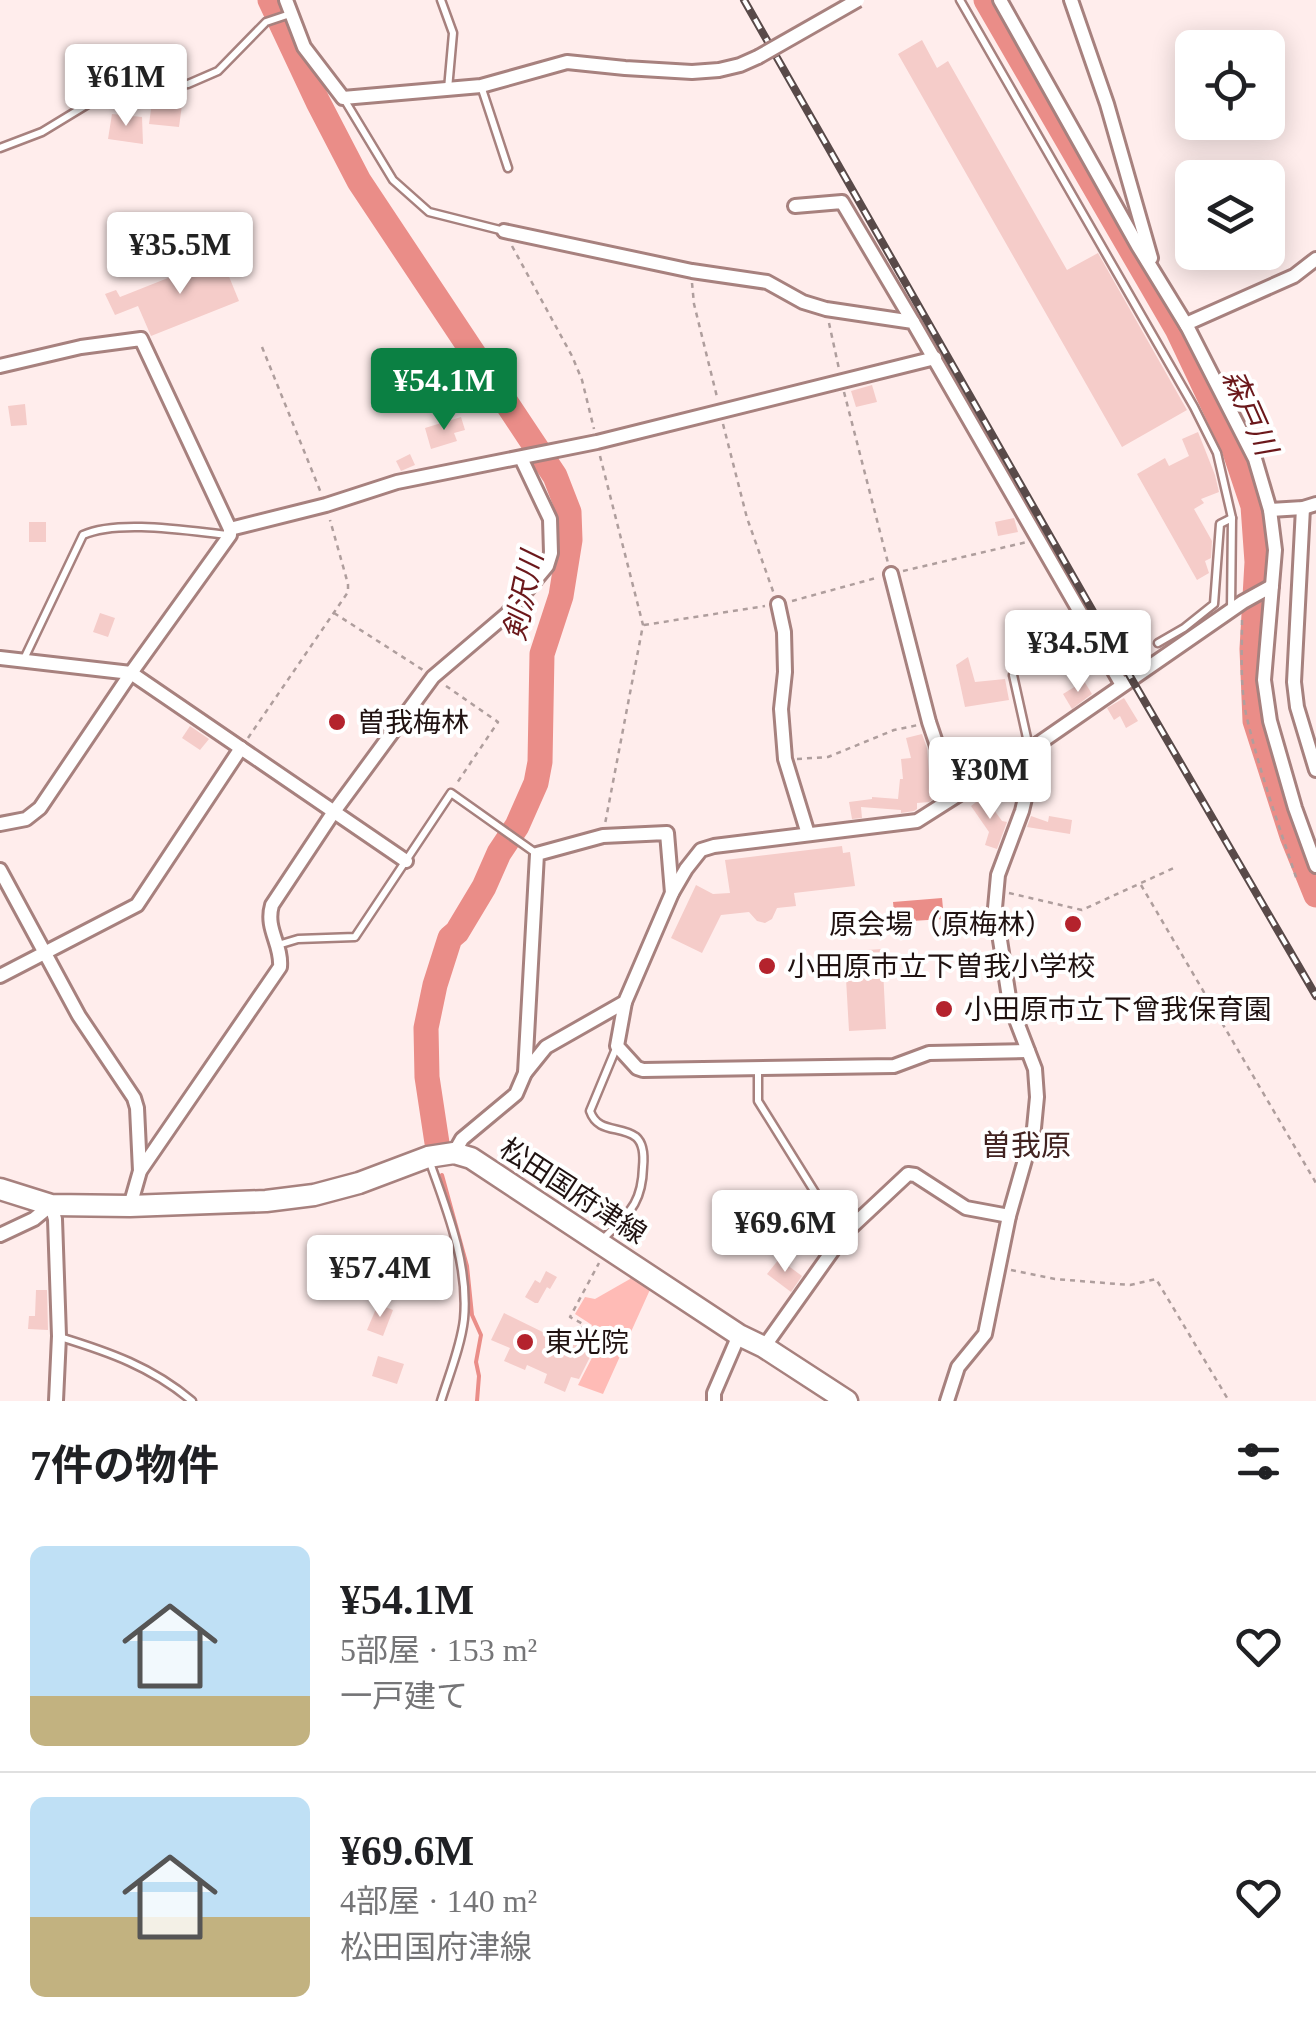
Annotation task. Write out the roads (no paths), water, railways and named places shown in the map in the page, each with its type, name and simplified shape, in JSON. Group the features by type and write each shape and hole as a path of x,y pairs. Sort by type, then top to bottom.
{"main road":[{"name":"松田国府津線","path":"0,1189 51,1206 266,1201 359,1183 428,1157 454,1153 471,1158 847,1401"}],"street":[{"path":"288,7 304,47 343,98 482,86 567,62 692,72 719,70 740,65 858,0"},
{"path":"1000,0 1187,326 1256,459 1270,510 1275,550 1264,680 1270,721 1316,866"},
{"path":"1070,0 1108,104 1154,270"},
{"path":"795,206 842,202 1122,685"},
{"path":"504,231 692,271 767,282 803,302 826,309 913,322"},
{"path":"1187,326 1294,276 1316,261"},
{"path":"0,366 141,339 230,532"},
{"path":"0,824 26,819 40,808 230,532 397,482 597,442 935,358"},
{"path":"140,1170 278,970 281,959 269,922 272,905 333,812 432,677 507,614 548,566 550,519 525,458"},
{"path":"1270,510 1309,506 1294,682 1297,707 1316,770"},
{"path":"891,574 929,722 954,796"},
{"path":"1028,1050 929,1053 894,1066 644,1070 637,1068 616,1046 625,1002 672,893 702,850 917,821 1272,586"},
{"path":"778,604 784,632 781,709 785,759 808,834"},
{"path":"0,658 131,673 406,861"},
{"path":"948,1401 958,1367 984,1334 1009,1216 1034,1128 1035,1069 1010,1004 996,890 1022,811 1034,747"},
{"path":"0,976 137,906 241,748"},
{"path":"525,1073 537,854 603,836 667,833 672,893"},
{"path":"0,870 89,1033 134,1098 140,1170 130,1206"},
{"path":"454,1153 462,1139 516,1094 525,1073 546,1047 625,1002"},
{"path":"764,1348 845,1233 908,1174 915,1174 966,1208 1009,1216"},
{"path":"0,1235 51,1206 55,1219 59,1336 56,1401"},
{"path":"714,1401 740,1335"}],"lane":[{"path":"441,0 453,33 448,90"},
{"path":"960,0 1194,406 1217,454 1232,518 1237,607"},
{"path":"0,148 42,132 88,104 142,90 188,84 218,71 266,22 288,7"},
{"path":"482,86 508,168"},
{"path":"343,98 393,180 429,212 504,231"},
{"path":"1158,643 1214,604 1220,524 1232,518"},
{"path":"23,661 83,536 94,530 145,528 230,532"},
{"path":"1013,675 1034,747"},
{"path":"277,945 298,939 355,937 451,793 537,854"},
{"path":"604,1244 638,1202 642,1187 644,1154 640,1142 634,1136 599,1126 590,1111 616,1046"},
{"path":"758,1068 758,1101 845,1233"},
{"path":"428,1157 452,1225 464,1289 464,1321 442,1401"},
{"path":"59,1336 116,1354 174,1386 192,1401"}],"waterway":[{"name":"剣沢川","path":"270,0 359,181 555,476 569,512 570,540 561,596 542,654 540,762 536,783 484,887 450,938 426,1028 427,1077 437,1143"},
{"name":"森戸川","path":"986,0 1177,329 1234,449 1253,506 1257,562 1252,649 1255,721 1292,836 1316,895"},
{"name":"剣沢川","path":"442,1175 467,1266 472,1315 481,1335 476,1362 477,1401"}],"railway":[{"path":"744,0 1316,996"}],"place":[{"name":"曽我梅林","path":"337,722"},
{"name":"原会場（原梅林）","path":"1073,924"},
{"name":"小田原市立下曽我小学校","path":"767,966"},
{"name":"小田原市立下曾我保育園","path":"944,1009"},
{"name":"東光院","path":"525,1342"}],"district":[{"name":"曽我原","path":"1026,1145"}]}
